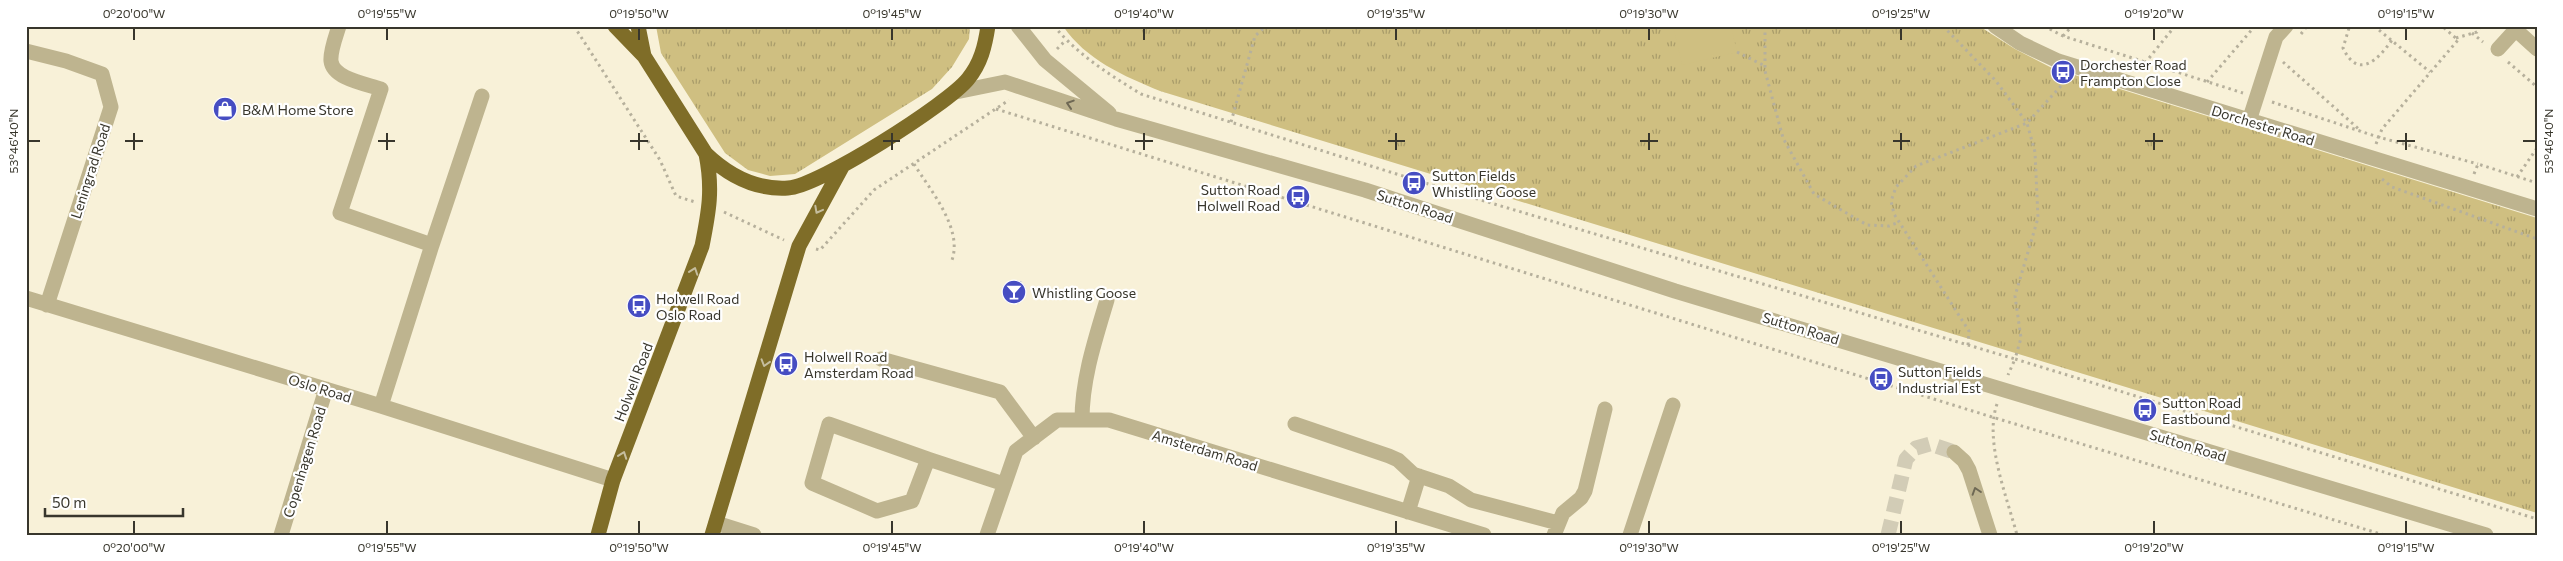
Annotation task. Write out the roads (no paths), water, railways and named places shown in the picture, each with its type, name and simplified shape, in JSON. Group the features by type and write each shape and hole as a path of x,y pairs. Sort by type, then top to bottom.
{"highway":[{"path":"615,26 644,56 706,154 720,167 739,178 756,185 773,188 789,188 810,182 842,167 956,92 979,63 988,26"},
{"path":"638,26 644,56"},
{"name":"Holwell Road","path":"598,535 613,480 702,246 711,206 711,182 706,154"},
{"path":"714,529 799,246 842,167"}],"street":[{"path":"339,26 331,60 333,68 341,75 381,89 340,213 432,244"},
{"name":"Sutton Road","path":"1018,26 1045,60 1116,119"},
{"name":"Dorchester Road","path":"1995,26 2020,43 2071,65 2537,209"},
{"path":"2249,121 2276,37 2286,26"},
{"path":"2498,49 2517,28 2537,49"},
{"name":"Leningrad Road","path":"26,51 66,61 102,74 111,107 47,305"},
{"name":"Sutton Road","path":"956,92 1005,82 1116,119 1365,190 1675,290 2486,535"},
{"path":"380,406 482,96"},
{"name":"Oslo Road","path":"26,298 326,389 613,480"},
{"path":"1082,420 1082,396 1093,344 1107,300"},
{"path":"881,359 992,388 1006,397 1034,438"},
{"name":"Copenhagen Road","path":"281,535 326,389"},
{"path":"1630,535 1673,405"},
{"path":"1295,424 1390,456 1419,476 1449,486 1471,500 1556,529 1563,513 1581,498 1585,491 1605,409"},
{"name":"Amsterdam Road","path":"987,535 1016,451 1056,420 1109,420 1484,535"},
{"path":"928,459 912,501 877,512 812,483 829,424 1004,484"},
{"path":"1954,452 1964,461 1969,470 1990,535"},
{"path":"1408,512 1419,476"},
{"path":"714,529 754,535"}],"tunnel":[{"path":"1888,535 1906,459 1916,448 1930,444 1954,452"}],"place":[{"name":"Dorchester Road Frampton Close","path":"2063,72"},
{"name":"B&M Home Store","path":"225,109"},
{"name":"Sutton Fields Whistling Goose","path":"1414,183"},
{"name":"Sutton Road Holwell Road","path":"1298,197"},
{"name":"Whistling Goose","path":"1014,292"},
{"name":"Holwell Road Oslo Road","path":"639,306"},
{"name":"Holwell Road Amsterdam Road","path":"786,364"},
{"name":"Sutton Fields Industrial Est","path":"1881,379"},
{"name":"Sutton Road Eastbound","path":"2145,410"}]}
